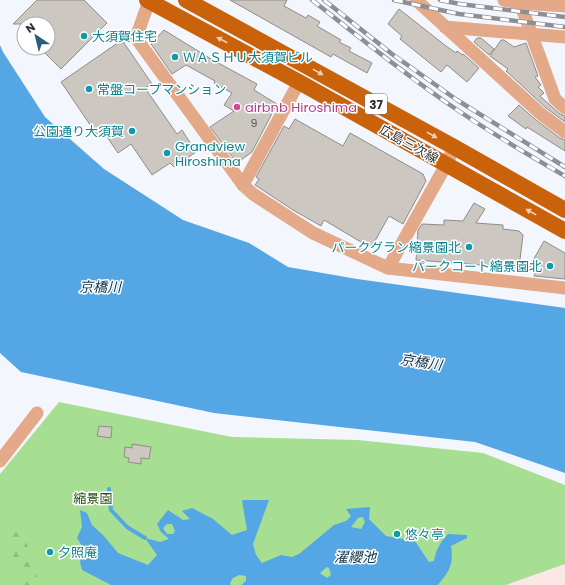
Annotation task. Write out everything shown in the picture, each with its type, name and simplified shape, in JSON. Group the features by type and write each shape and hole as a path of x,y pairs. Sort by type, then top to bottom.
{"main road":[{"name":"広島三次線","path":"148,0 299,82 565,232"},
{"name":"広島三次線","path":"186,0 454,147 565,210"}],"street":[{"path":"148,0 136,38 243,185 253,194 313,233 388,268 565,288"},
{"path":"416,0 541,114 565,132"},
{"path":"504,0 565,6"},
{"path":"519,1 555,99 565,108"},
{"path":"445,27 565,37"},
{"path":"243,185 299,82"},
{"path":"388,268 446,165 454,147"},
{"path":"0,461 37,413"}],"shaded area":[{"path":"565,564 565,585 506,585"}],"green space":[{"name":"縮景園","path":"59,402 232,437 358,440 483,453 565,485 565,564 506,585 0,585 0,474"},
{"path":"22,529 40,585 18,585 20,580 5,534"}],"water":[{"name":"京橋川","path":"0,45 45,117 104,169 183,220 249,243 288,267 357,279 565,308 565,473 475,442 214,413 21,372 0,353"},
{"name":"濯纓池","path":"242,500 269,500 253,544 256,555 262,563 281,555 292,557 299,554 334,525 346,521 351,516 346,509 370,507 369,519 386,536 415,541 429,562 434,561 439,546 448,534 467,535 467,538 451,546 452,558 450,567 438,585 241,585 246,581 246,576 239,575 233,578 230,583 231,585 111,585 82,570 80,562 84,549 77,538 82,527 80,510 87,513 92,525 104,536 118,553 148,565 157,555 145,538 160,542 169,539 161,532 157,524 168,510 183,520 190,519 182,511 192,508 213,519 232,535 247,530","holes":["363,517 365,522 361,529 351,527 358,518","167,524 172,524 175,531 173,534 167,534 163,528","327,567 329,568 331,575 327,578 320,573"]}],"building":[{"name":"大須賀住宅","path":"37,0 84,0 107,23 61,69 48,56 56,56 56,16 21,16"},
{"path":"230,0 287,0 284,6 306,18 308,15 320,22 317,26 341,40 339,42 351,48 349,51 372,63 367,73 333,54 331,57"},
{"path":"399,9 446,46 456,53 457,51 463,54 479,68 467,82 447,65 441,72 400,39 402,36 388,24"},
{"path":"164,30 211,59 257,84 254,90 277,104 252,152 237,163 210,127 234,111 224,105 232,93 214,83 215,81 186,65 172,74 151,44"},
{"path":"477,38 481,38 494,49 489,55 474,42"},
{"path":"122,40 152,84 145,88 177,134 182,130 196,152 174,167 170,163 152,175 131,144 118,153 103,131 97,135 61,82"},
{"path":"501,40 504,40 514,47 526,43 538,76 535,77 541,85 538,87 544,93 540,96 560,114 565,116 565,122 546,108 506,71 508,69 490,56"},
{"path":"519,105 536,120 565,140 565,151 527,127 526,129 508,116"},
{"path":"295,119 343,146 350,133 423,174 426,181 403,224 389,216 371,248 324,220 321,226 255,185 259,179 256,177 284,126 289,129"},
{"name":"パークグラン縮景園北","path":"474,203 485,209 476,223 503,225 503,229 519,231 523,235 519,268 416,260 418,230 422,224 444,225 444,220 463,221"},
{"name":"パークコート縮景園北","path":"544,241 565,253 565,279 534,276 535,270 528,269"},
{"path":"99,426 112,427 111,438 97,436"},
{"path":"132,444 151,447 149,459 141,458 141,464 128,462 129,458 124,457 125,447 132,448"}],"waterway":[{"path":"109,489 111,510 127,527 145,538"}],"railway":[{"path":"312,0 381,55 435,94 494,134 565,176"},
{"path":"324,0 392,54 457,100 565,167"},
{"path":"394,0 459,14 565,27"},
{"path":"440,0 460,4 565,17"}],"place":[{"name":"大須賀住宅","path":"84,36"},
{"name":"ＷＡＳＨＵ大須賀ビル","path":"175,57"},
{"name":"常盤コープマンション","path":"89,89"},
{"name":"airbnb Hiroshima","path":"237,107"},
{"name":"公園通り大須賀","path":"132,131"},
{"name":"Grandview Hiroshima","path":"167,153"},
{"name":"パークグラン縮景園北","path":"469,247"},
{"name":"パークコート縮景園北","path":"550,266"},
{"name":"悠々亭","path":"397,534"},
{"name":"夕照庵","path":"50,552"}]}
